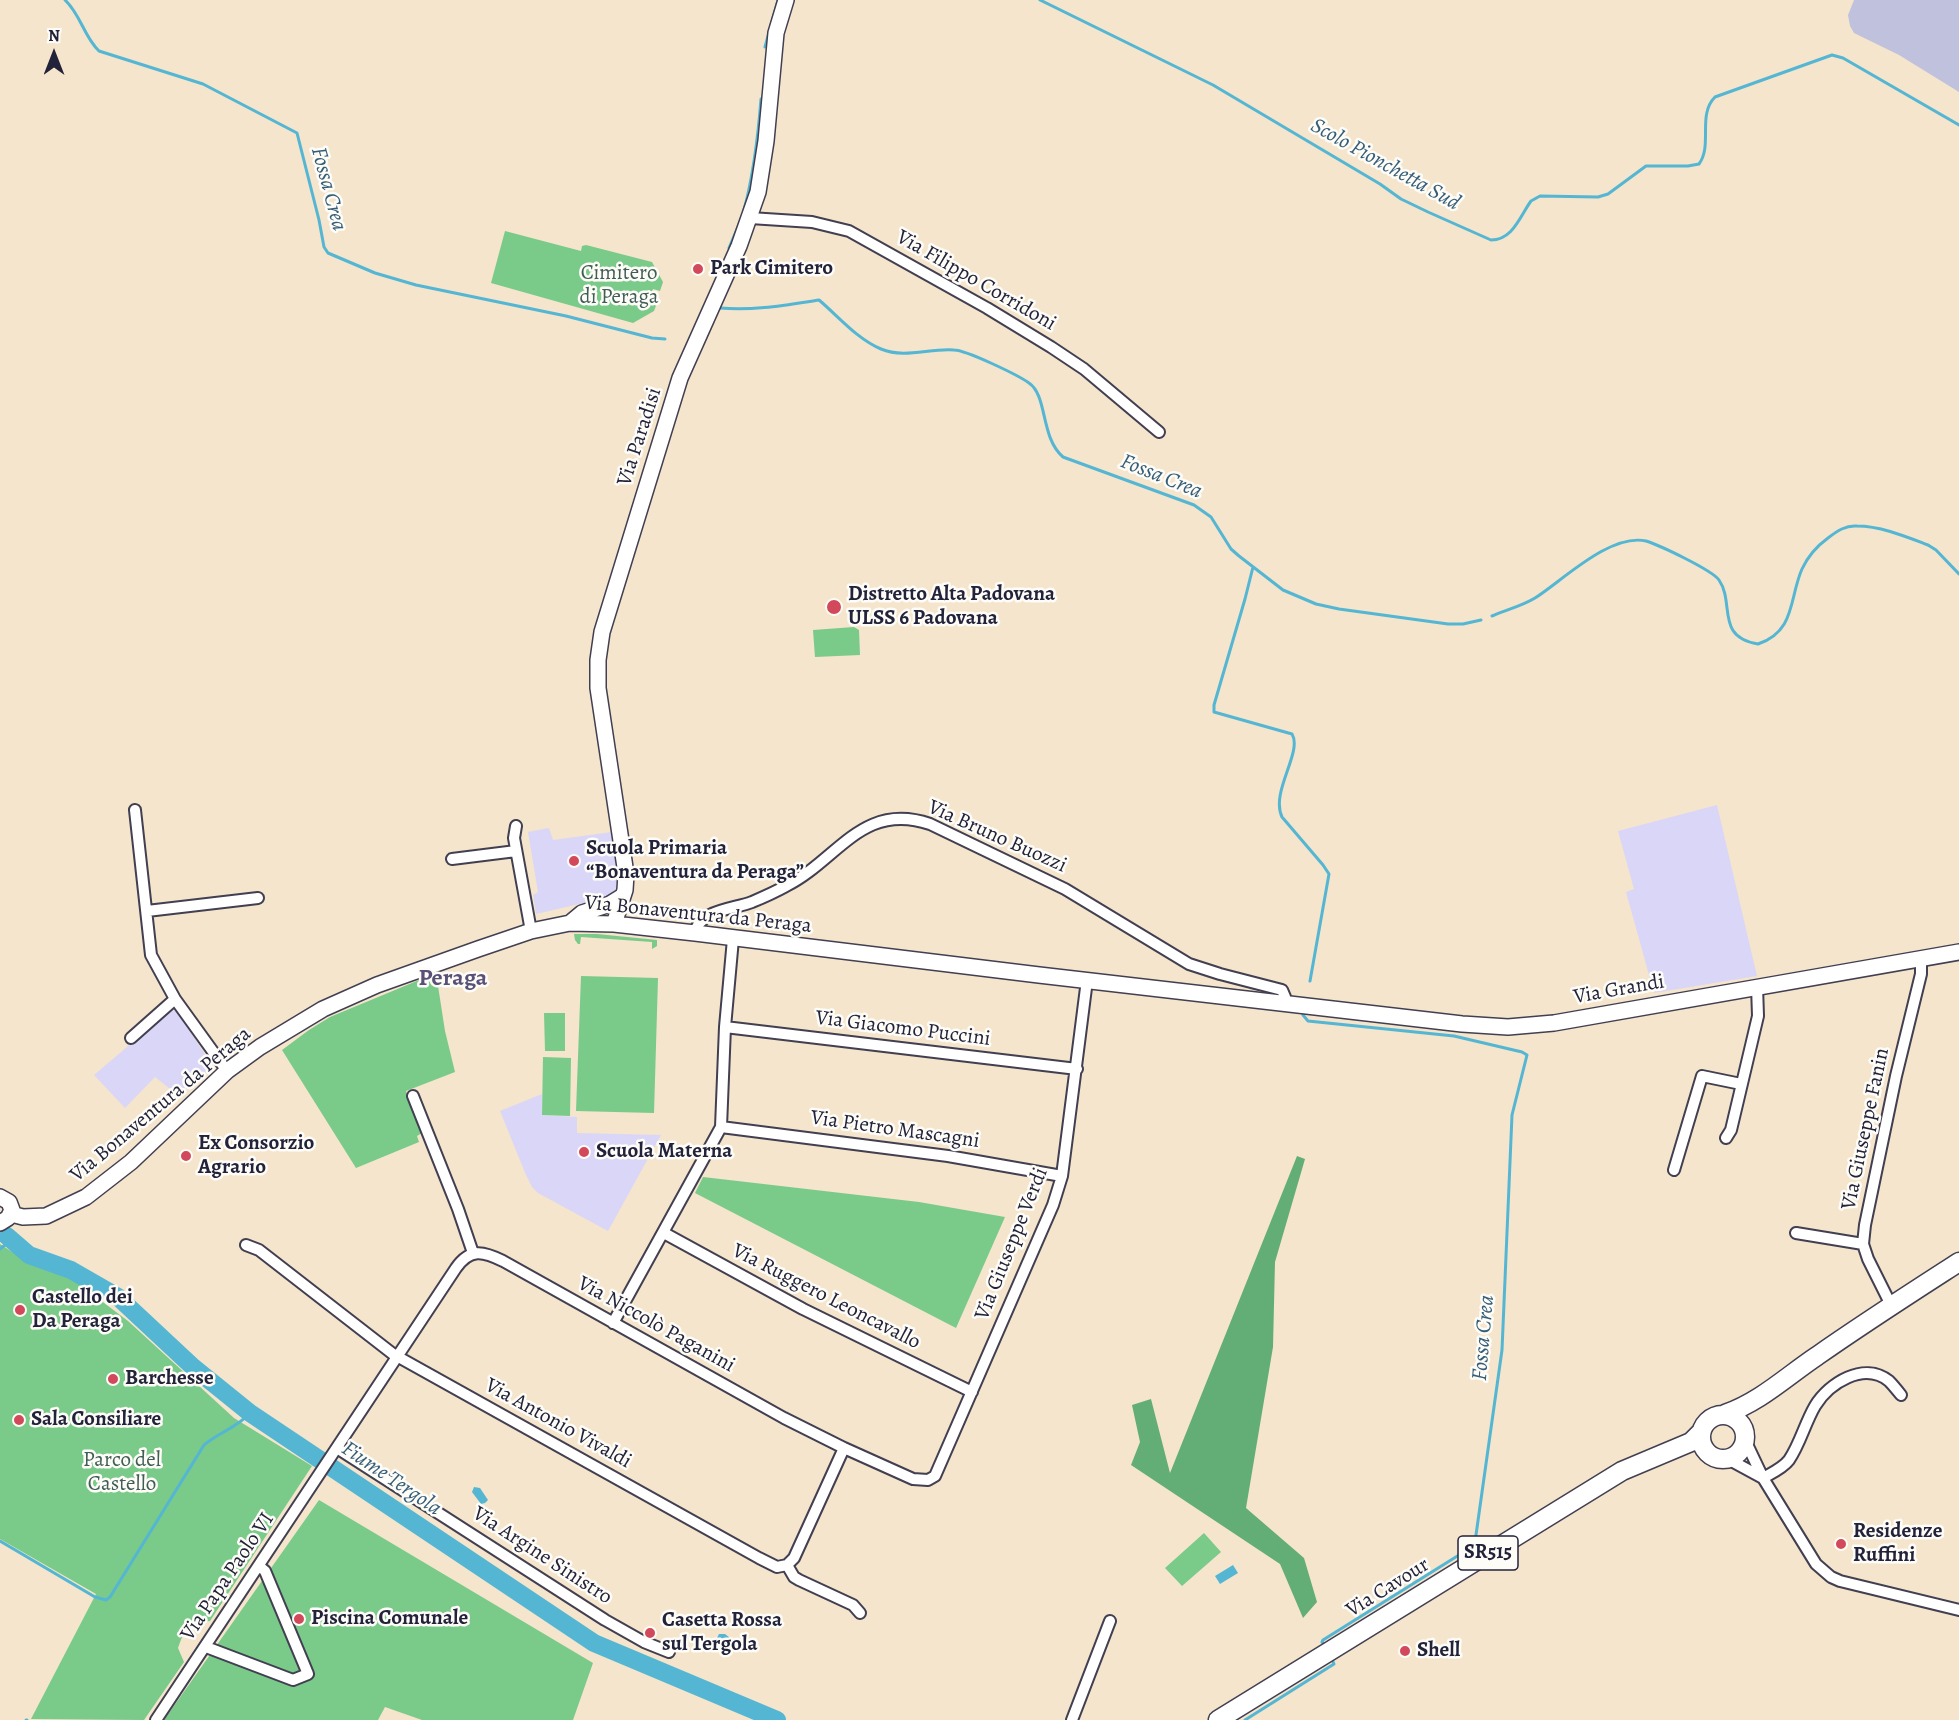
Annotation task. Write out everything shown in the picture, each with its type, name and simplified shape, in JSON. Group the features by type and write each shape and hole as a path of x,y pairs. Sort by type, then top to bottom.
{"main road":[{"name":"Via Paradisi","path":"614,924 626,882 625,862 598,688 598,660 602,632 680,378 750,218 763,166 776,33 786,0"},
{"path":"570,923 582,913 610,904 623,896"},
{"name":"Via Bonaventura da Peraga","path":"6,1218 46,1216 86,1197 131,1162 227,1071 276,1037 339,1002 397,978 531,931 570,923 614,924 695,933 1284,1003"},
{"name":"Via Grandi","path":"1284,1003 1462,1024 1521,1027 1959,952"},
{"path":"0,1197 9,1202 6,1218"},
{"path":"1774,1388 1750,1413 1739,1452 1728,1459 1709,1455 1702,1445 1700,1433 1706,1421 1712,1417 1741,1409 1891,1305 1959,1262"},
{"path":"1725,1414 1737,1419 1745,1435"},
{"name":"Via Cavour","path":"1218,1720 1622,1471 1692,1442 1700,1433"},
{"name":"Via Cavour","path":"1645,1460 1709,1455"}],"street":[{"name":"Via Filippo Corridoni","path":"750,218 812,222 849,231 987,308 1051,347 1091,375 1160,432"},
{"path":"135,810 151,955 176,999 227,1071"},
{"name":"Via Bruno Buozzi","path":"695,933 696,927 707,916 752,902 789,884 867,827 890,819 910,819 930,825 1065,889 1189,964 1282,990 1285,997 1284,1003"},
{"path":"516,826 514,838 531,931"},
{"path":"452,859 516,851"},
{"path":"147,911 258,898"},
{"path":"613,1323 721,1127 725,1027 733,939"},
{"name":"Via Giuseppe Fanin","path":"1891,1305 1863,1244 1896,1076 1921,974 1921,958"},
{"name":"Via Giuseppe Verdi","path":"935,1476 1053,1205 1062,1176 1087,980"},
{"path":"1726,1138 1731,1130 1758,1016 1757,986"},
{"path":"131,1038 176,999"},
{"name":"Via Giacomo Puccini","path":"725,1027 1077,1069"},
{"path":"1674,1170 1702,1076 1741,1084"},
{"path":"413,1096 473,1253"},
{"name":"Via Pietro Mascagni","path":"721,1127 948,1156 1062,1176"},
{"name":"Via Ruggero Leoncavallo","path":"664,1233 803,1309 972,1392"},
{"path":"1796,1233 1863,1244"},
{"name":"Via Antonio Vivaldi","path":"246,1245 259,1250 273,1260 398,1356 759,1558 777,1567 787,1565 794,1577 853,1605 860,1614"},
{"name":"Via Niccolò Paganini","path":"473,1253 494,1257 784,1418 844,1448 913,1479 928,1480 935,1476"},
{"name":"Via Papa Paolo VI","path":"156,1720 461,1261 473,1253"},
{"path":"1763,1478 1788,1461 1815,1406 1824,1394 1845,1378 1857,1374 1876,1375 1888,1381 1901,1395"},
{"path":"1745,1435 1763,1478 1816,1564 1831,1577 1959,1610"},
{"path":"787,1565 794,1558 844,1448"},
{"name":"Via Argine Sinistro","path":"334,1452 605,1620 644,1642 669,1652"},
{"path":"1728,1459 1763,1478"},
{"path":"206,1647 292,1680 308,1674 265,1571 259,1566"},
{"path":"1072,1720 1110,1621"}],"shaded area":[{"path":"1854,0 1959,0 1959,92 1899,55 1854,33 1848,15"},
{"path":"1717,805 1757,976 1654,993 1626,892 1634,889 1618,831"},
{"name":"Scuola Primaria “Bonaventura da Peraga”","path":"549,828 553,840 612,832 618,882 614,894 536,914 533,895 538,892 528,832"},
{"path":"176,1010 210,1062 211,1069 179,1096 155,1077 125,1108 94,1075 167,1013"},
{"name":"Scuola Materna","path":"542,1094 542,1115 577,1117 577,1133 661,1135 608,1231 538,1193 526,1175 500,1111"}],"green space":[{"name":"Cimitero di Peraga","path":"505,231 581,251 582,246 586,245 652,262 663,282 660,291 653,289 650,300 657,303 654,311 633,323 491,283"},
{"path":"854,627 859,630 860,655 815,657 813,630"},
{"path":"574,934 657,940 657,946 652,949 652,942 581,937 580,944 578,944"},
{"path":"436,973 445,1031 455,1072 406,1091 422,1133 417,1136 419,1142 356,1168 282,1050 330,1017"},
{"path":"581,976 658,978 654,1113 576,1111"},
{"path":"544,1013 565,1013 565,1051 545,1051"},
{"path":"543,1057 571,1058 570,1116 542,1115"},
{"path":"1297,1156 1305,1159 1275,1262 1273,1347 1246,1508 1304,1558 1317,1602 1303,1618 1280,1564 1131,1465 1140,1442 1132,1405 1151,1399 1170,1473"},
{"path":"703,1177 919,1202 1005,1217 956,1328 695,1193"},
{"name":"Parco del Castello","path":"0,1244 26,1261 67,1275 128,1321 234,1418 312,1466 210,1621 192,1625 185,1631 178,1648 184,1662 144,1720 31,1719 96,1594 0,1539"},
{"path":"319,1500 593,1663 573,1720 422,1720 385,1707 378,1720 164,1720"},
{"path":"1204,1533 1221,1552 1182,1586 1165,1568"}],"water":[{"path":"474,1487 480,1488 488,1500 485,1503 481,1504 472,1492"},
{"path":"1233,1565 1238,1573 1220,1584 1215,1576"},
{"path":"719,1634 725,1634 735,1642 731,1650 715,1642"}],"waterway":[{"name":"Fossa Crea","path":"65,0 99,51 203,84 297,133 324,247 328,253 375,273 416,285 665,339"},
{"name":"Scolo Pionchetta Sud","path":"765,47 778,0"},
{"name":"Scolo Pionchetta Sud","path":"1040,0 1213,85 1380,184 1401,199 1491,240 1499,239 1510,232 1531,201 1540,196 1598,197 1608,194 1646,166 1699,164 1705,148 1707,112 1715,97 1832,55 1843,58 1959,125"},
{"name":"Scolo Pionchetta Sud","path":"744,210 755,155 761,99"},
{"name":"Scolo Pionchetta Sud","path":"729,248 740,222"},
{"name":"Fossa Crea","path":"720,308 758,308 819,300 856,333 881,349 899,353 954,350 980,358 1023,379 1035,389 1051,439 1063,457 1194,505 1211,517 1231,549 1283,590 1316,604 1339,609 1448,624 1463,624 1481,620"},
{"path":"1492,616 1535,598 1602,551 1632,540 1646,541 1662,547 1696,564 1719,580 1724,589 1731,627 1745,640 1758,644 1779,631 1785,622 1802,569 1810,556 1824,541 1845,528 1866,526 1928,545 1936,550 1959,574"},
{"name":"Fossa Crea","path":"1253,567 1214,705 1214,712 1292,734 1293,751 1279,807 1282,817 1329,874 1310,981"},
{"name":"Fossa Crea","path":"1303,1015 1308,1021 1454,1036 1527,1055 1512,1115 1502,1350 1475,1542 1467,1550 1323,1640 1325,1646"},
{"name":"Fiume Tergola","path":"7,1236 29,1255 71,1270 118,1297 193,1367 250,1413 594,1643 777,1720"},
{"path":"0,1249 10,1241"},
{"path":"0,1541 95,1597 106,1600 204,1445 250,1413"},
{"name":"Fossa Crea","path":"1245,1720 1334,1664 1331,1657"}],"place":[{"name":"Park Cimitero","path":"698,269"},
{"name":"Distretto Alta Padovana ULSS 6 Padovana","path":"834,607"},
{"name":"Scuola Primaria “Bonaventura da Peraga”","path":"574,861"},
{"name":"Scuola Materna","path":"584,1152"},
{"name":"Ex Consorzio Agrario","path":"186,1156"},
{"name":"Castello dei Da Peraga","path":"20,1310"},
{"name":"Barchesse","path":"113,1379"},
{"name":"Sala Consiliare","path":"19,1420"},
{"name":"Residenze Ruffini","path":"1841,1544"},
{"name":"Piscina Comunale","path":"299,1619"},
{"name":"Casetta Rossa sul Tergola","path":"650,1633"},
{"name":"Shell","path":"1405,1651"}],"district":[{"name":"Peraga","path":"453,979"}]}
